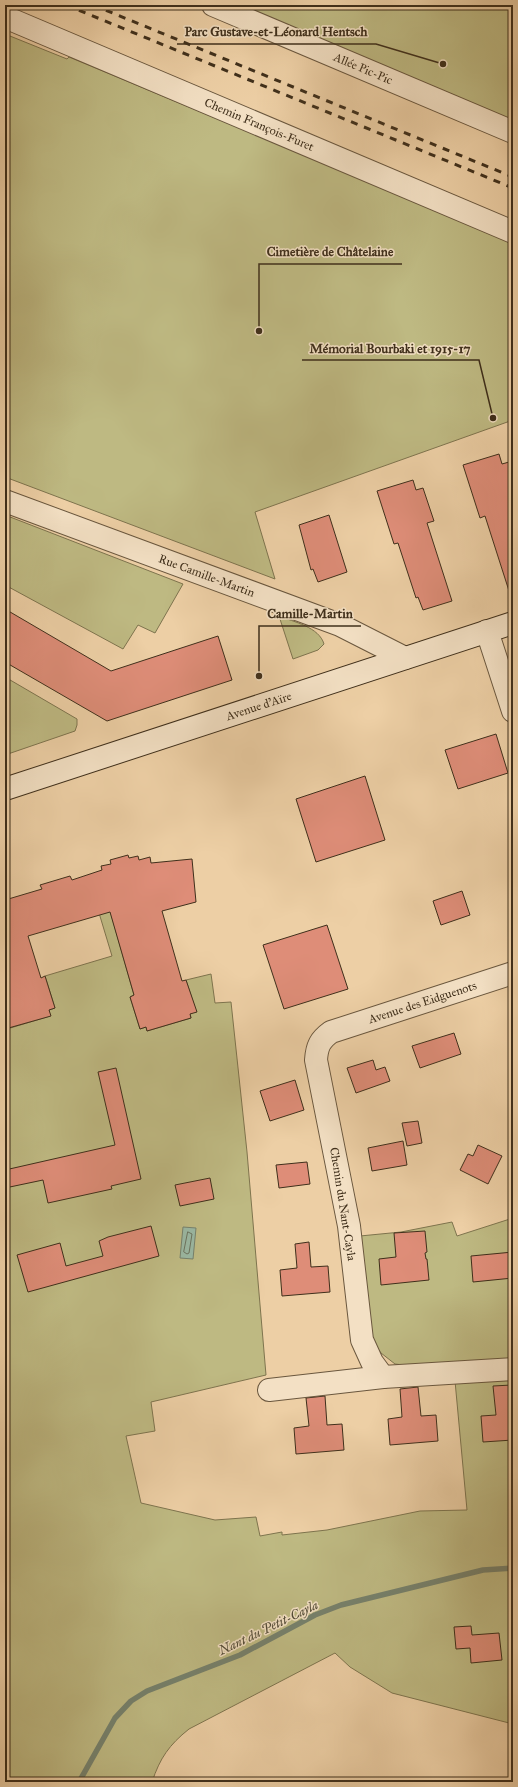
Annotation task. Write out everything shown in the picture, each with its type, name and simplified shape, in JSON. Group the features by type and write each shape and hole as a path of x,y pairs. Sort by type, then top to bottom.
{"street":[{"name":"Allée Pic-Pic","path":"213,5 513,132"},
{"name":"Chemin François-Furet","path":"5,17 513,232"},
{"name":"Rue Camille-Martin","path":"5,500 340,625 405,658"},
{"name":"Avenue d'Aïre","path":"5,789 513,623"},
{"path":"487,631 513,711"},
{"name":"Avenue des Eidguenots","path":"331,1032 513,973"},
{"name":"Chemin du Nant-Cayla","path":"331,1032 321,1040 317,1050 316,1060 349,1226 362,1340 372,1362 383,1377"},
{"path":"269,1390 383,1377 513,1369"}],"shaded area":[{"path":"235,5 513,5 513,123"},
{"path":"5,34 67,59 69,57 513,242 513,420 255,512 275,579 5,477"},
{"path":"5,515 183,584 155,633 138,625 123,649 5,585"},
{"path":"279,616 312,629 321,638 324,644 318,650 293,659"},
{"path":"5,677 77,719 75,731 5,755"},
{"path":"107,900 134,995 130,997 140,1029 146,1027 147,1031 191,1018 190,1014 196,1011 186,980 211,974 215,1003 231,1002 247,1152 266,1375 151,1402 155,1431 126,1436 141,1503 215,1520 256,1517 260,1536 282,1532 282,1535 327,1530 420,1511 467,1510 455,1381 513,1379 513,1724 392,1693 350,1667 335,1653 189,1729 166,1752 158,1766 152,1782 5,1782 5,1024 7,1029 50,1016 49,1010 55,1008 45,976 112,956 96,903"},
{"path":"513,1218 513,1362 413,1366 395,1364 381,1353 371,1340 360,1236 401,1232 452,1222 457,1236"}],"water":[{"path":"183,1227 196,1228 193,1259 180,1258"}],"building":[{"path":"499,454 502,464 509,462 513,475 513,593 510,594 485,516 480,518 463,465"},
{"path":"413,480 416,490 423,488 434,521 427,523 452,601 423,610 418,597 416,598 398,543 394,544 377,491"},
{"path":"329,515 347,572 318,582 313,569 311,570 299,525"},
{"path":"5,609 111,671 218,636 232,680 107,721 5,662"},
{"path":"496,734 508,773 458,789 445,750"},
{"path":"365,776 385,840 316,862 296,799"},
{"path":"128,855 129,858 138,856 139,860 150,857 151,863 192,859 196,902 162,911 182,981 186,980 197,1012 190,1014 191,1018 147,1031 146,1027 140,1029 130,997 134,995 110,912 28,936 41,978 45,976 55,1008 49,1010 51,1016 5,1029 5,900 42,889 40,885 70,876 72,880 102,870 101,866 111,864 110,860"},
{"path":"462,891 470,915 441,925 433,901"},
{"path":"327,925 348,989 284,1009 263,945"},
{"path":"454,1033 461,1054 420,1068 412,1046"},
{"path":"373,1060 376,1070 385,1067 390,1081 356,1093 347,1068"},
{"path":"116,1068 141,1179 111,1186 112,1189 48,1203 43,1180 5,1188 5,1170 115,1145 98,1072"},
{"path":"295,1080 304,1110 270,1121 260,1091"},
{"path":"418,1121 422,1143 407,1146 402,1123"},
{"path":"403,1141 407,1165 372,1171 368,1148"},
{"path":"478,1145 502,1156 488,1184 460,1170 468,1154 473,1156"},
{"path":"307,1162 310,1184 279,1188 276,1165"},
{"path":"210,1178 214,1199 180,1206 175,1185"},
{"path":"151,1226 159,1256 28,1292 17,1255 60,1243 66,1266 103,1256 99,1241 108,1237"},
{"path":"425,1231 427,1252 425,1253 429,1280 381,1285 379,1259 396,1257 394,1233"},
{"path":"309,1242 311,1267 328,1266 330,1292 282,1296 280,1270 297,1268 295,1244"},
{"path":"513,1252 513,1278 473,1282 471,1256"},
{"path":"512,1385 513,1440 483,1442 481,1416 496,1415 493,1386"},
{"path":"418,1387 421,1416 436,1415 438,1441 390,1445 388,1419 402,1417 400,1389"},
{"path":"325,1396 327,1425 342,1424 344,1450 296,1454 294,1428 309,1426 306,1398"},
{"path":"471,1626 472,1635 499,1633 502,1660 471,1663 470,1648 456,1649 454,1627"}],"waterway":[{"name":"Nant du Petit-Cayla","path":"79,1782 115,1718 131,1701 147,1691 240,1655 315,1615 341,1605 483,1570 513,1568"}],"railway":[{"path":"66,5 513,188"},
{"path":"93,5 513,177"}],"place":[{"name":"Parc Gustave-et-Léonard Hentsch","path":"443,64"},
{"name":"Cimetière de Châtelaine","path":"259,331"},
{"name":"Mémorial Bourbaki et 1915-17","path":"493,418"},
{"name":"Camille-Martin","path":"259,676"}]}
